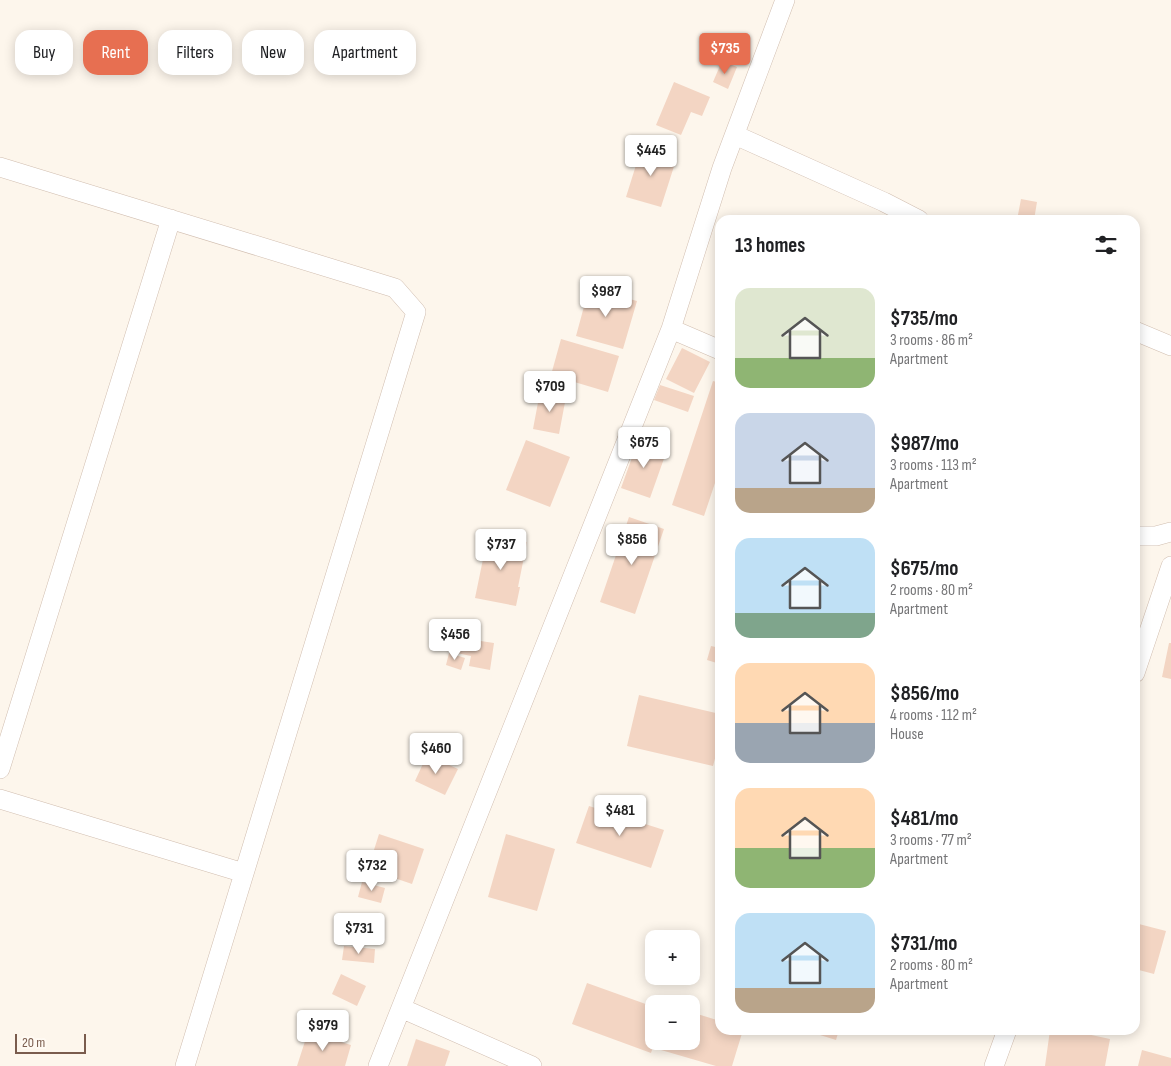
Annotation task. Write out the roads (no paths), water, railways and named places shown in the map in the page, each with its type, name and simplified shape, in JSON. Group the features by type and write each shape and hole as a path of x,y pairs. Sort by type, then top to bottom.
{"street":[{"path":"378,1066 671,329 722,168 785,0"},
{"path":"735,135 910,215"},
{"path":"0,167 395,288 416,312 185,1066"},
{"path":"0,769 171,219"},
{"path":"671,329 715,348"},
{"path":"1140,333 1171,346"},
{"path":"1140,536 1156,536 1171,532"},
{"path":"1140,658 1171,566"},
{"path":"0,799 244,873"},
{"path":"401,1008 532,1066"},
{"path":"994,1066 1006,1035"}]}
